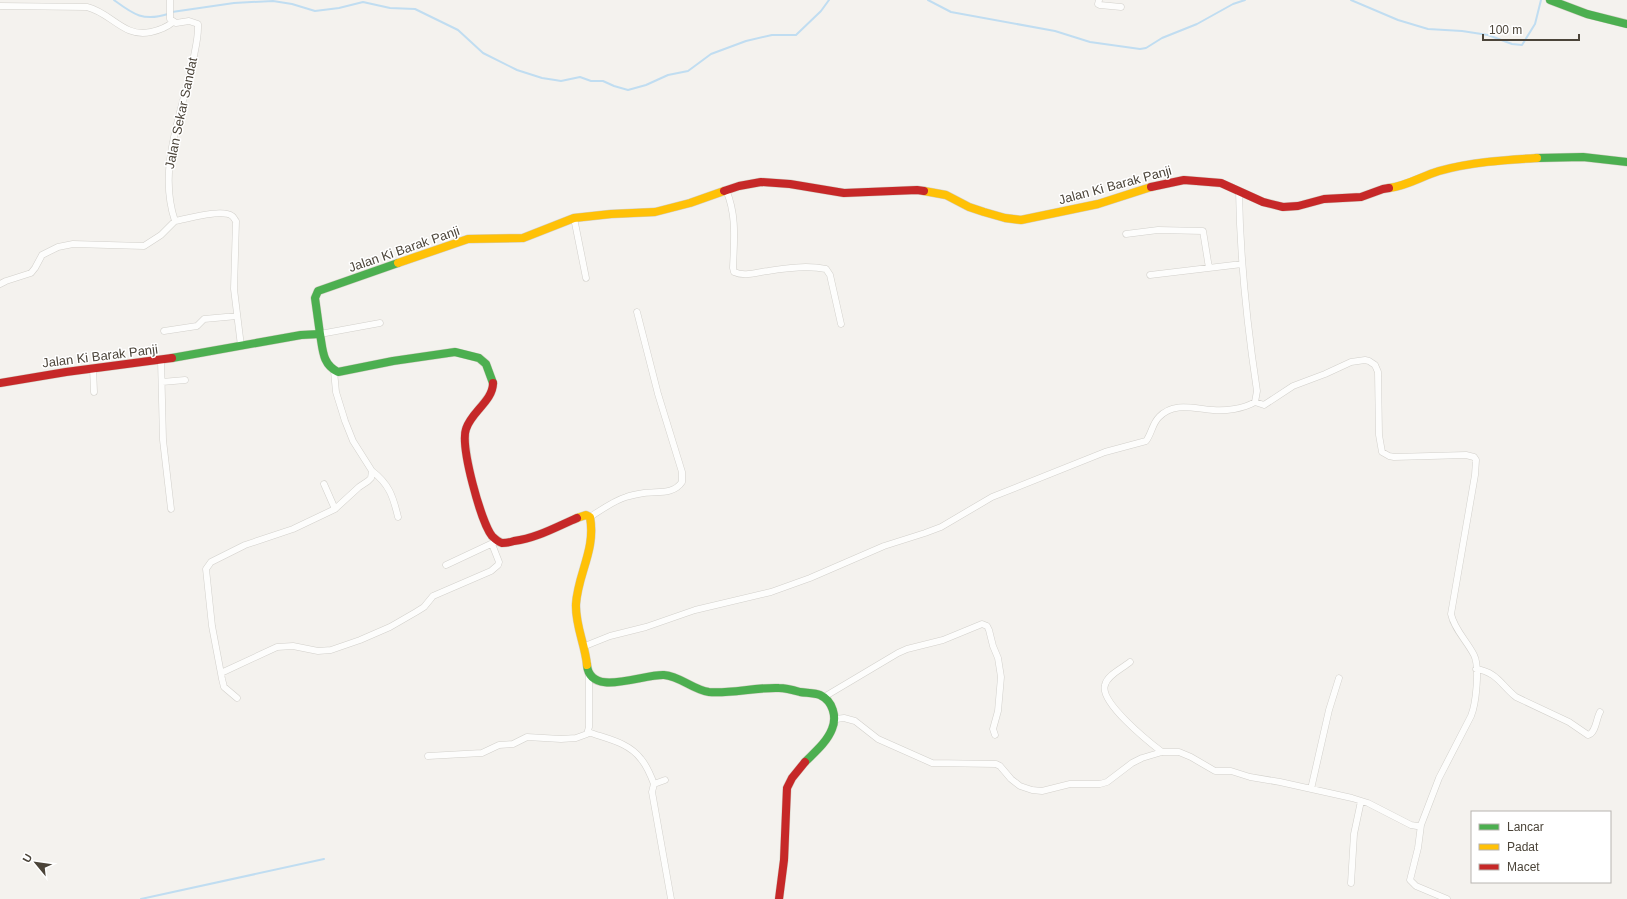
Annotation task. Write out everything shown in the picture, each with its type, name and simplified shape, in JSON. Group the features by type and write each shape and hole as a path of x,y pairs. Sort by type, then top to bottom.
{"street":[{"path":"0,6 87,7 96,9 124,29 141,34 166,28 172,21 169,8 170,0"},
{"path":"1099,0 1100,5 1121,7"},
{"path":"1550,0 1587,14 1627,24"},
{"name":"Jalan Sekar Sandat","path":"172,21 189,21 198,24 193,61 176,131 168,176 168,189 175,221"},
{"name":"Jalan Ki Barak Panji","path":"0,383 93,368 161,360 320,334 314,298 318,291 468,239 523,238 574,218 611,214 655,212 690,204 739,186 761,182 790,184 844,193 917,190 946,195 969,207 984,212 1004,218 1021,220 1098,204 1171,181 1197,180 1222,183 1263,202 1283,207 1298,206 1324,199 1357,198 1383,189 1400,187 1438,171 1482,162 1576,156 1627,162"},
{"path":"726,190 732,206 733,215 734,272 738,274 749,274 788,268 826,269 830,275 841,324"},
{"path":"1239,191 1240,242 1247,319 1257,391 1255,402"},
{"path":"0,284 31,273 42,255 58,247 74,244 144,246 153,242 175,221 225,213 232,216 236,221 237,227 234,246 233,277 242,346"},
{"path":"574,218 586,278"},
{"path":"1126,234 1158,230 1203,231 1209,268"},
{"path":"1150,274 1242,264"},
{"path":"590,518 606,506 624,497 644,493 667,492 678,487 682,482 682,472 658,394 637,312"},
{"path":"164,331 196,326 204,319 237,316"},
{"path":"221,673 277,647 293,646 318,651 331,650 360,640 390,627 421,609 433,596 491,571 496,568 499,562 492,536 486,525 466,455 464,440 465,430 469,420 493,391 492,380 486,364 479,358 455,352 393,361 343,373 334,371 326,363 320,334 380,323"},
{"path":"161,360 163,440 171,509"},
{"path":"585,646 610,636 646,627 695,610 771,592 810,578 884,546 941,527 992,497 1105,452 1146,441 1150,436 1154,422 1159,416 1169,410 1184,406 1213,410 1229,410 1255,402 1264,405 1293,386 1351,362 1365,360 1372,362 1378,372 1379,435 1382,452 1394,457 1466,455 1474,457 1476,464 1451,614 1454,622 1475,657 1475,706 1439,778 1421,825 1418,848 1410,880 1416,886 1447,899"},
{"path":"93,368 94,392"},
{"path":"334,371 336,392 353,441 372,471 387,486 394,500 398,517"},
{"path":"162,382 186,380"},
{"path":"237,698 224,687 205,573 207,566 211,562 245,545 292,529 335,508 371,478 372,471"},
{"path":"324,484 335,508"},
{"path":"446,565 494,542 509,542 540,536 580,516 586,515 590,518"},
{"path":"588,732 589,676 585,646 578,622 576,602 588,561 592,530 590,518"},
{"path":"824,697 898,653 943,640 982,624 987,626 989,630 1000,670 1000,697 993,729 994,735"},
{"path":"1130,662 1108,680 1104,685 1105,692 1124,719 1139,734 1162,752"},
{"path":"1476,669 1484,670 1497,677 1509,692 1516,697 1569,722 1588,735 1594,731 1600,712"},
{"path":"589,676 599,682 614,682 664,675 675,678 703,691 779,688 824,697 832,706 836,719 829,736 798,769 788,783 786,796 784,860 779,899"},
{"path":"1311,788 1329,710 1339,678"},
{"path":"836,719 844,718 855,721 878,739 932,764 996,764 1000,766 1015,783 1032,790 1042,791 1070,784 1094,785 1103,783 1142,758 1162,752 1184,753 1214,772 1230,771 1250,778 1311,788 1361,801 1411,825 1421,825"},
{"path":"428,756 482,753 499,745 513,744 527,737 561,740 576,738 587,734 588,732"},
{"path":"588,732 617,741 642,759 654,784 652,792 671,899"},
{"path":"654,784 665,780"},
{"path":"1351,883 1354,834 1361,801"}],"waterway":[{"path":"114,0 133,13 145,17 168,14"},
{"path":"172,12 234,3 273,1 292,4 315,11 339,8 363,2 390,8 415,9 458,30 483,53 517,70 542,78 561,81 580,77 591,81 603,81 628,90 646,85 668,75 688,71 711,54 746,41 772,35 796,35 821,11 829,0"},
{"path":"928,0 951,12 1055,31 1090,42 1140,49 1146,48 1162,38 1197,24 1233,4 1245,0"},
{"path":"1351,0 1398,20 1428,29 1462,31 1488,35 1512,44 1522,45 1535,24 1541,0"},
{"path":"141,899 324,859"}],"traffic: fast":[{"path":"1550,0 1587,14 1627,24"},
{"path":"1537,158 1583,157 1627,162"},
{"path":"172,358 301,335 320,334 315,298 318,291 398,263"},
{"path":"320,334 326,361 338,372 393,361 455,352 479,358 486,364 493,383"},
{"path":"587,665 590,675 597,680 607,682 618,682 664,675 676,678 697,689 709,692 779,688 820,695 828,701 833,710 834,719 832,729 824,743 805,762"}],"traffic: slow":[{"path":"1389,188 1402,185 1439,171 1463,165 1537,158"},
{"path":"924,191 946,195 969,207 984,212 1005,218 1021,220 1098,204 1151,187"},
{"path":"398,263 468,239 523,238 574,218 611,214 655,212 690,203 724,191"},
{"path":"577,518 586,515 590,517 591,529 589,551 577,593 576,604 577,619 587,665"}],"traffic: jam":[{"path":"1151,187 1184,180 1221,183 1263,202 1283,207 1298,206 1324,199 1361,197 1389,188"},
{"path":"724,191 739,186 761,182 790,184 844,193 924,191"},
{"path":"0,383 66,372 172,358"},
{"path":"493,383 492,389 486,401 472,417 466,429 465,438 466,451 473,484 487,528 492,536 502,543 522,540 546,532 577,518"},
{"path":"779,899 784,860 787,788 792,778 805,762"}]}
